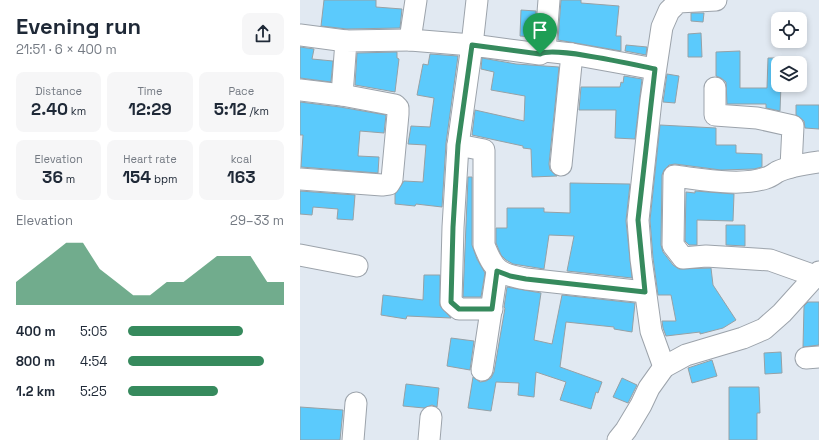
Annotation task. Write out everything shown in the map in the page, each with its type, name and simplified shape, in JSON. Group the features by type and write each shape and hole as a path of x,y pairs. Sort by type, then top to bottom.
{"street":[{"path":"410,40 416,0"},
{"path":"477,0 458,145 453,227 451,302 459,309 492,309"},
{"path":"545,51 549,0"},
{"path":"664,367 651,330 645,292 638,220 655,69 662,27 669,11 678,2 716,0"},
{"path":"300,35 346,41 410,40 472,45 540,54 545,51 572,54 655,69"},
{"path":"342,95 346,41"},
{"path":"561,165 572,54"},
{"path":"715,88 715,115 757,118 793,126 791,167"},
{"path":"300,90 342,95 395,105 398,108 392,179 389,184 382,185 300,179"},
{"path":"458,145 484,150 484,245 488,257 497,271 510,276 526,279 645,292"},
{"path":"618,440 641,405 649,388 664,367 686,355 743,338 764,329 782,313 817,274 770,260 706,256 683,258 672,245 674,176 721,181 749,181 766,178 791,167 819,162"},
{"path":"300,256 357,266"},
{"path":"482,370 497,271"},
{"path":"353,440 356,403"},
{"path":"429,440 431,417"}],"building":[{"path":"324,0 376,0 376,7 402,9 400,28 347,29 321,26"},
{"path":"561,0 581,0 581,3 619,6 616,36 621,36 621,51 558,40"},
{"path":"521,10 536,11 534,37 520,36"},
{"path":"691,13 704,13 703,22 691,21"},
{"path":"701,33 702,57 688,57 688,34"},
{"path":"626,45 647,47 646,55 625,51"},
{"path":"300,47 314,49 312,59 333,61 331,82 300,78"},
{"path":"740,51 740,88 767,88 768,58 771,58 771,92 781,92 780,111 766,108 766,104 727,104 726,82 716,76 716,52"},
{"path":"397,52 397,58 399,59 395,92 355,85 357,53"},
{"path":"430,54 458,56 446,143 442,207 416,204 415,206 395,204 395,194 404,181 423,182 426,145 408,144 411,126 430,127 434,98 417,95 423,64 428,65"},
{"path":"482,58 516,64 559,67 549,164 550,170 557,176 532,177 531,149 472,135 475,110 524,121 525,96 491,90 494,72 481,69"},
{"path":"667,74 679,76 675,103 663,102"},
{"path":"624,76 642,79 635,139 615,138 616,110 579,110 581,87 620,87 621,82 623,83"},
{"path":"300,102 386,115 384,133 360,131 358,156 379,157 378,173 301,167 303,135 300,135"},
{"path":"796,105 819,105 819,129 805,128 804,121 796,115"},
{"path":"660,125 716,128 716,145 736,145 736,153 762,154 762,167 754,169 721,170 675,164 669,165 664,170 662,175 661,245 663,252 673,265 679,269 711,268 713,285 736,320 723,328 700,334 700,332 666,336 663,328 662,321 676,321 671,295 658,295 653,258 650,220"},
{"path":"468,177 472,177 472,245 477,259 485,273 481,297 463,297"},
{"path":"570,183 630,184 626,221 632,278 567,271 574,236 549,235 544,269 513,264 501,255 496,243 496,228 507,228 507,208 544,208 544,212 570,213"},
{"path":"300,191 355,195 353,220 337,219 338,209 313,207 312,215 300,214"},
{"path":"695,191 734,194 733,221 697,220 697,245 689,245 685,241 686,192 695,193"},
{"path":"726,225 745,225 745,246 726,245"},
{"path":"424,275 440,275 440,306 451,318 407,316 406,319 381,315 383,295 423,300"},
{"path":"507,287 541,293 534,340 552,344 562,295 635,303 632,332 614,329 614,327 566,322 560,367 602,382 598,393 596,392 591,409 560,400 566,382 536,372 534,397 518,395 519,383 496,382 491,411 468,408 473,377 480,382 486,381 491,378 494,372"},
{"path":"808,302 819,302 819,345 803,347 804,306"},
{"path":"451,338 474,341 470,370 447,366"},
{"path":"781,352 782,373 765,374 764,353"},
{"path":"712,360 717,376 692,383 688,368"},
{"path":"622,378 637,385 628,403 613,397"},
{"path":"406,384 439,388 437,407 432,405 424,408 403,406"},
{"path":"729,387 759,387 760,413 757,413 757,440 729,440"},
{"path":"300,407 343,410 340,440 300,440"}],"route":[{"path":"472,45 540,54 545,51 572,54 655,69 638,220 645,292 526,279 510,276 497,271 492,309 459,309 451,302 453,227 458,145 472,45"}]}
